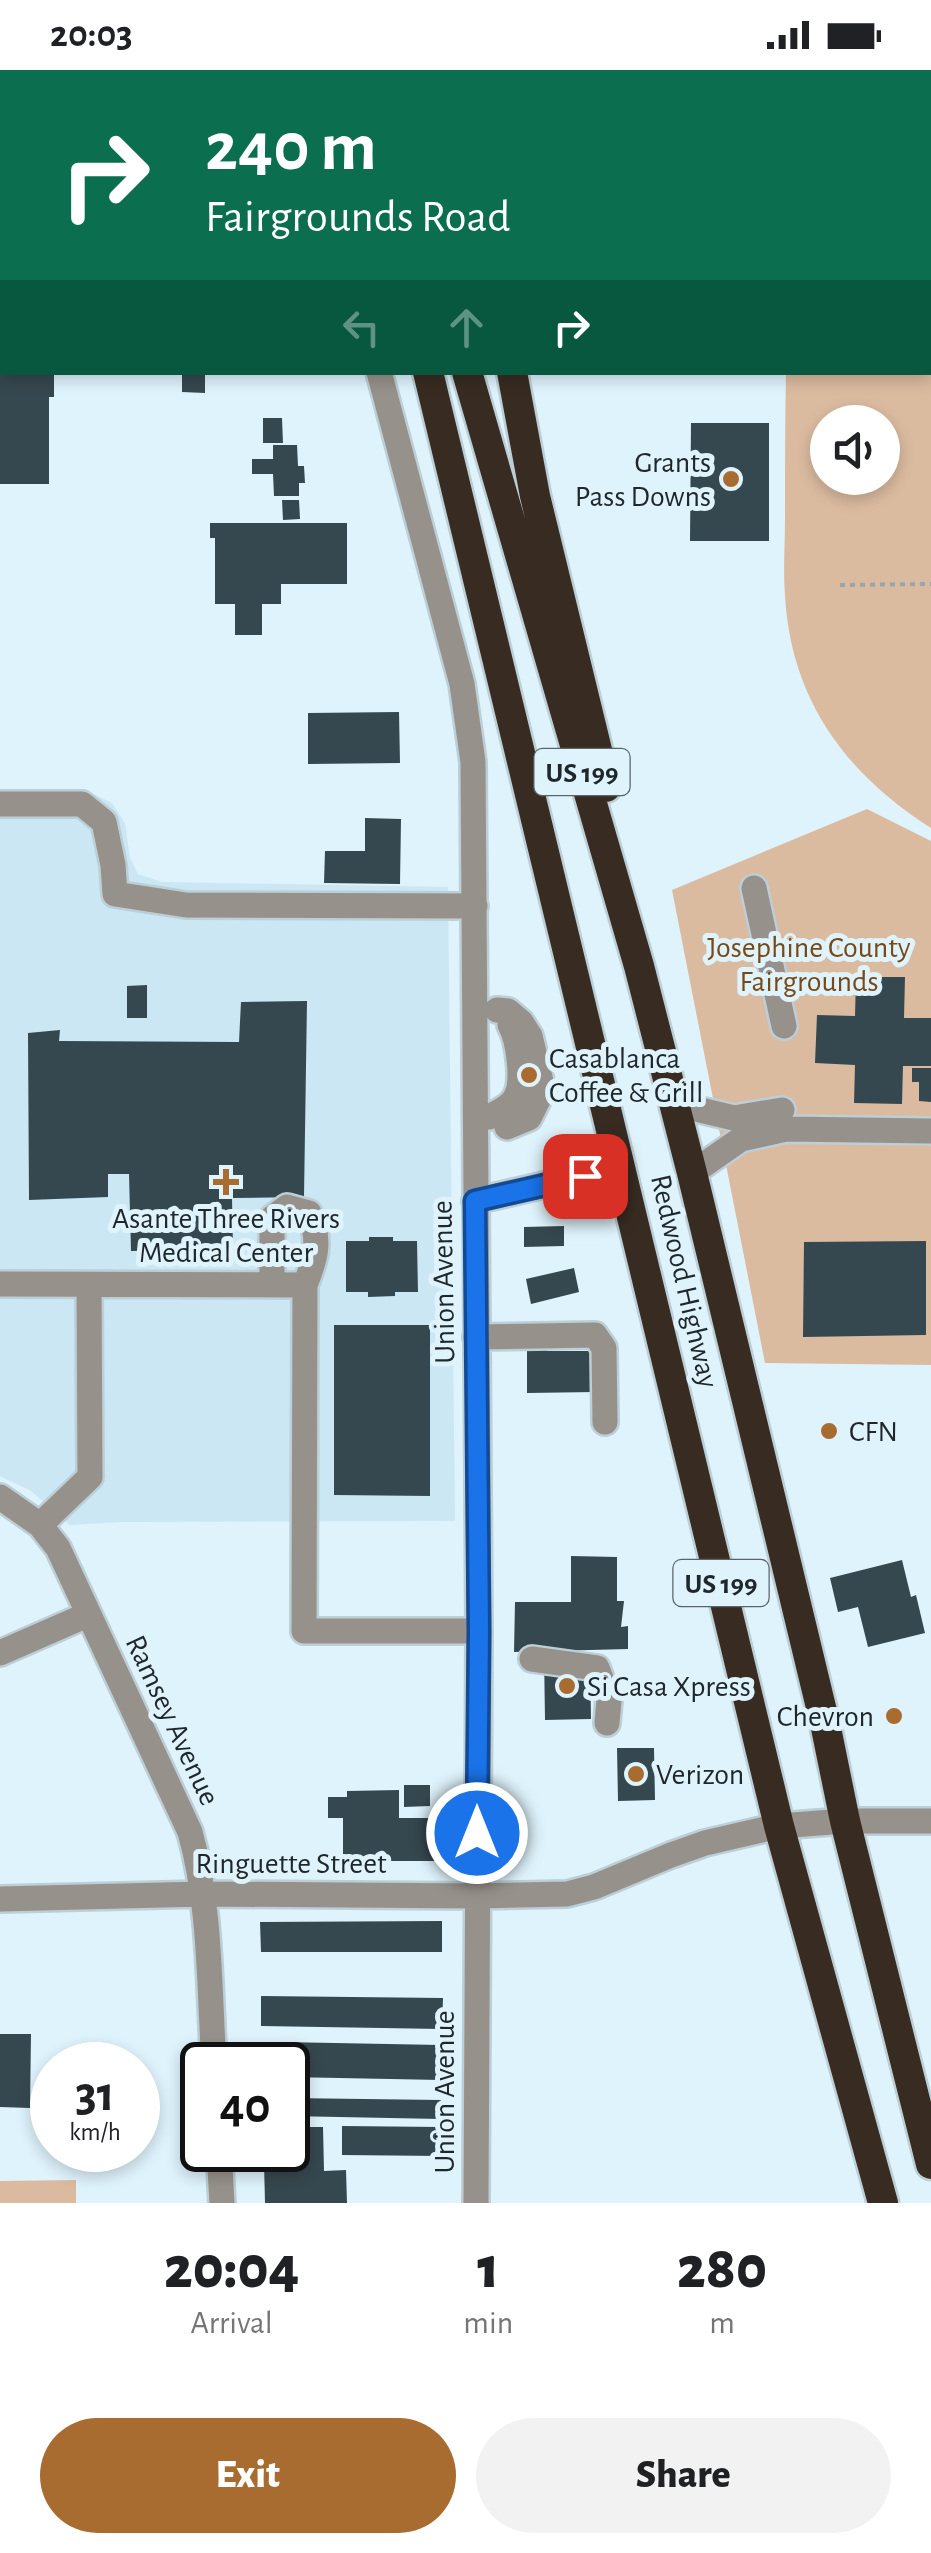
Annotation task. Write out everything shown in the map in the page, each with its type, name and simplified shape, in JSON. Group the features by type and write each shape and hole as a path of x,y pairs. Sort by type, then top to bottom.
{"highway":[{"name":"Redwood Highway","path":"429,375 779,1826 883,2203"},
{"name":"Redwood Highway","path":"467,375 675,1104 931,2164"},
{"path":"513,375 535,496 627,876 638,966"}],"street":[{"name":"Union Avenue","path":"381,375 462,684 473,762 479,1631 476,2203"},
{"path":"0,804 82,804 104,822 115,894 186,905 475,906"},
{"path":"754,888 784,1026"},
{"path":"675,1104 734,1118 931,1132"},
{"path":"692,1173 741,1139 784,1119"},
{"path":"475,1201 622,1168"},
{"path":"272,1285 272,1218 288,1207 309,1213 317,1230 314,1262 305,1285 304,1631 479,1631"},
{"path":"0,1284 305,1285"},
{"path":"40,1525 90,1477 89,1284"},
{"path":"476,1337 595,1335 604,1348 605,1422"},
{"name":"Ramsey Avenue","path":"0,1497 40,1525 58,1548 190,1832 204,1894 213,2042"},
{"path":"0,1653 88,1615"},
{"path":"532,1659 597,1668 609,1700 607,1723"},
{"name":"Ringuette Street","path":"0,1900 204,1894 568,1894 705,1843 779,1826 845,1820 931,1821"},
{"path":"220,2172 222,2203"}],"path":[{"path":"840,585 931,584"}],"shaded area":[{"name":"Asante Three Rivers Medical Center","path":"0,790 87,791 112,803 125,823 130,858 138,874 162,882 448,887 455,1521 70,1525 31,1491 0,1476"}],"green space":[{"path":"786,375 931,375 931,828 873,784 828,731 798,669 785,596"},
{"name":"Josephine County Fairgrounds","path":"867,809 931,841 931,1365 765,1363 672,890"},
{"path":"76,2180 76,2203 0,2203 0,2181"}],"building":[{"path":"0,375 54,375 54,397 49,397 49,484 0,484"},
{"path":"182,375 205,375 205,393 182,392"},
{"path":"263,418 282,418 283,443 263,443"},
{"path":"691,423 769,423 769,541 690,541"},
{"path":"273,445 297,445 298,466 304,466 305,483 299,483 299,496 274,496 273,474 252,474 252,459 273,459"},
{"path":"282,500 299,500 300,519 283,520"},
{"path":"210,523 347,523 347,584 281,584 281,604 262,604 262,635 235,635 235,604 215,604 215,538 210,538"},
{"path":"399,712 400,763 308,764 308,713"},
{"path":"365,818 401,819 400,884 324,883 325,851 365,851"},
{"path":"856,977 905,977 904,1018 931,1018 931,1066 903,1066 902,1104 854,1103 855,1065 815,1063 817,1015 855,1016"},
{"path":"147,985 147,1018 127,1018 127,986"},
{"path":"307,1001 304,1197 232,1198 233,1249 131,1251 129,1174 108,1174 108,1197 29,1200 28,1033 60,1030 59,1041 239,1042 241,1002"},
{"path":"912,1068 931,1068 931,1102 919,1101 919,1082 912,1082"},
{"path":"564,1226 564,1246 524,1247 524,1227"},
{"path":"369,1237 417,1241 418,1292 368,1297 368,1292 346,1292 346,1241 369,1241"},
{"path":"926,1241 926,1335 803,1337 804,1242"},
{"path":"574,1268 579,1292 531,1304 526,1279"},
{"path":"334,1325 430,1325 430,1496 334,1495"},
{"path":"547,1328 547,1351 595,1351 595,1392 527,1393 527,1329"},
{"path":"571,1556 617,1557 617,1601 624,1601 621,1627 628,1626 628,1649 514,1652 515,1602 571,1602"},
{"path":"902,1560 925,1633 868,1647 858,1607 838,1612 830,1578"},
{"name":"Si Casa Xpress","path":"590,1652 591,1719 545,1720 544,1653"},
{"name":"Verizon","path":"617,1748 654,1748 655,1800 618,1801"},
{"path":"404,1785 430,1785 430,1806 404,1807"},
{"path":"399,1790 399,1818 445,1818 445,1861 343,1861 343,1818 328,1818 328,1797 347,1797 347,1791"},
{"path":"442,1921 442,1952 261,1952 260,1922"},
{"path":"261,1996 443,1998 442,2029 261,2026"},
{"path":"0,2034 31,2034 30,2108 0,2107"},
{"path":"310,2043 441,2045 441,2080 310,2077"},
{"path":"310,2098 441,2100 441,2119 310,2116"},
{"path":"342,2126 441,2127 441,2156 342,2155"},
{"path":"310,2127 323,2127 324,2171 346,2170 347,2203 265,2203 264,2172 310,2172"}],"place":[{"name":"Grants Pass Downs","path":"731,479"},
{"name":"Casablanca Coffee & Grill","path":"529,1075"},
{"name":"Asante Three Rivers Medical Center","path":"226,1182"},
{"name":"CFN","path":"829,1431"},
{"name":"Si Casa Xpress","path":"567,1686"},
{"name":"Chevron","path":"894,1716"},
{"name":"Verizon","path":"636,1774"}],"route":[{"path":"477,1833 475,1201 585,1176"}]}
